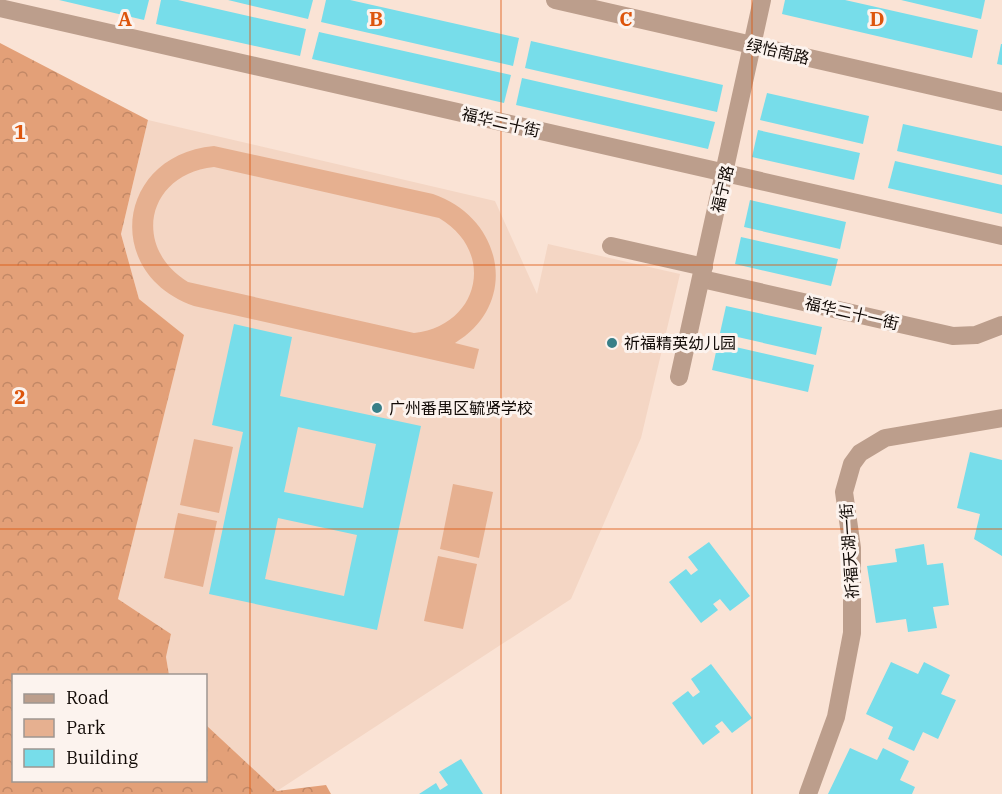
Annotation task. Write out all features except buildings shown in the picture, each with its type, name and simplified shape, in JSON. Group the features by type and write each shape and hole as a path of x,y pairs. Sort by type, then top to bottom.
{"street":[{"name":"绿怡南路","path":"555,0 1002,102"},
{"name":"福宁路","path":"679,377 726,173 762,0"},
{"name":"福华二十街","path":"0,8 1002,236"},
{"name":"福华二十一街","path":"611,246 703,273 954,336 976,335 1002,326"},
{"name":"祈福天湖一街","path":"808,794 836,717 852,633 852,548 844,492 852,464 866,448 885,438 1002,417"}],"shaded area":[{"name":"广州番禺区毓贤学校","path":"148,120 495,201 537,294 548,244 680,274 641,438 571,599 277,791 207,726 207,674 169,674 166,657 171,634 118,599 184,335 139,299 121,234"}],"green space":[{"path":"0,43 148,120 121,234 139,299 184,335 118,599 171,634 166,657 169,674 12,674 12,782 207,782 207,726 277,791 326,785 331,794 0,794"},
{"path":"214,146 433,194 456,205 475,221 488,241 495,262 495,284 489,306 476,326 455,343 479,349 474,369 194,306 164,290 145,269 134,244 133,217 140,192 157,170 181,154","holes":["214,167 439,218 457,232 469,249 474,267 473,286 466,303 453,317 436,327 414,333 188,282 170,267 159,250 154,232 154,214 161,197 174,183 191,173"]},
{"path":"194,439 233,447 219,513 180,505"},
{"path":"453,484 493,492 479,558 440,549"},
{"path":"178,513 217,521 203,587 164,578"},
{"path":"438,556 477,564 463,629 424,621"}],"place":[{"name":"祈福精英幼儿园","path":"612,343"},
{"name":"广州番禺区毓贤学校","path":"377,408"}]}
